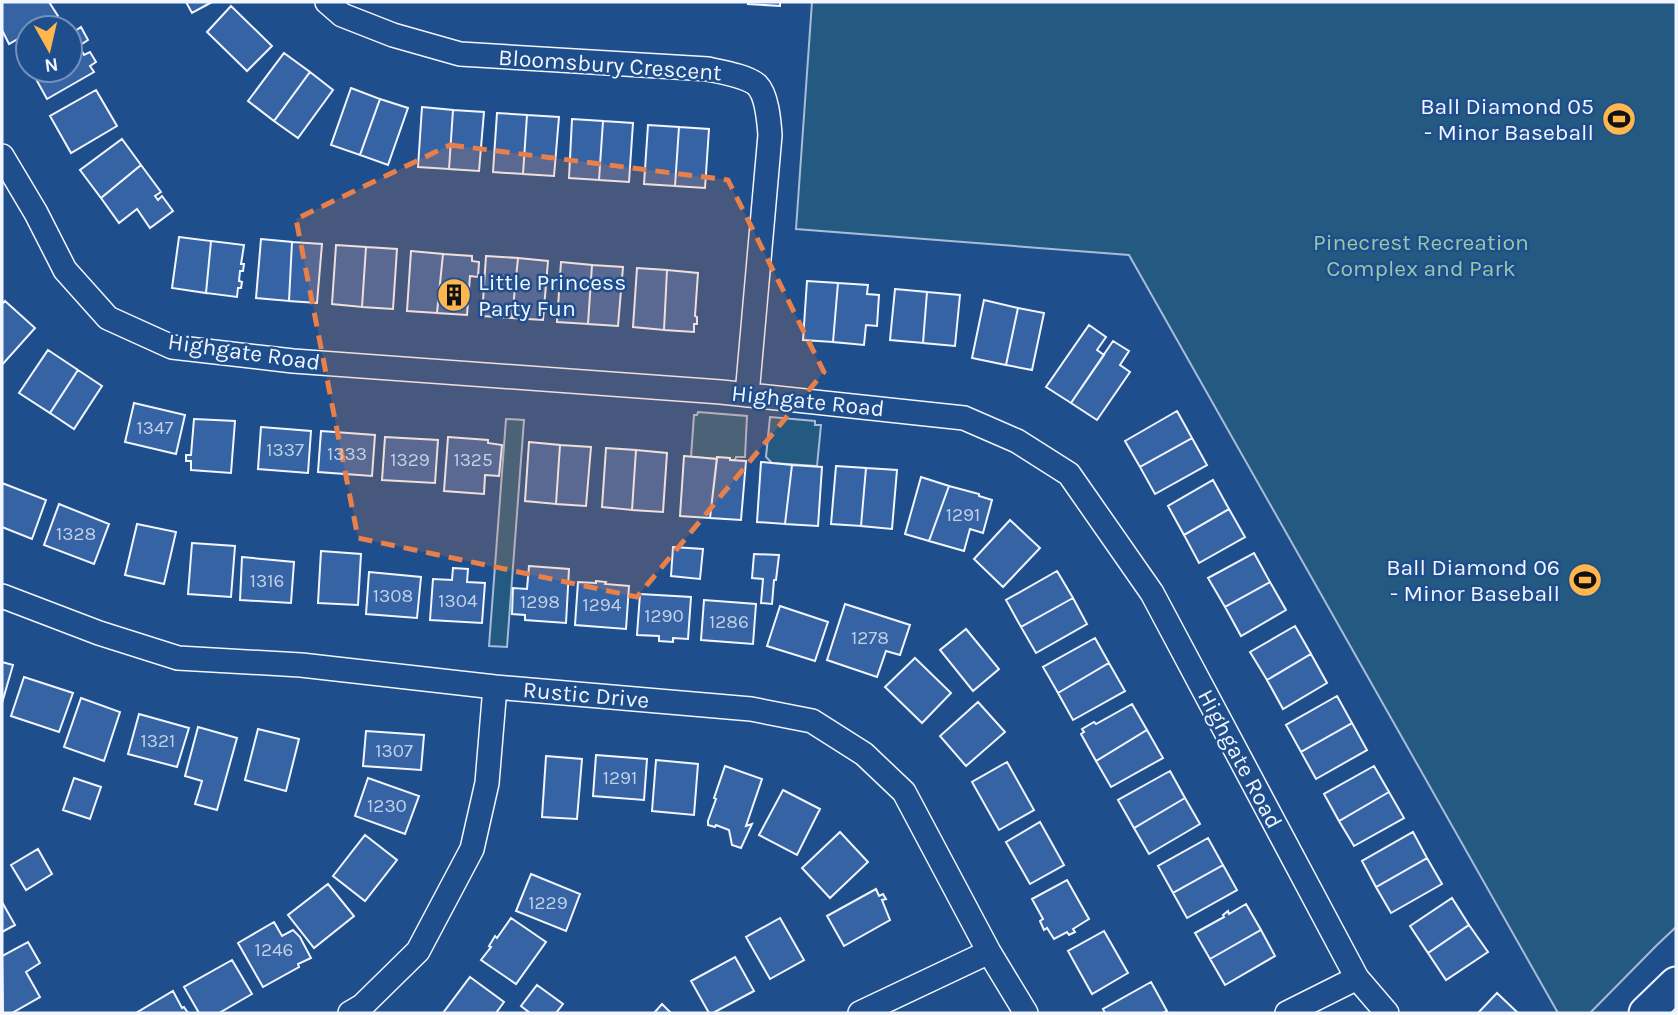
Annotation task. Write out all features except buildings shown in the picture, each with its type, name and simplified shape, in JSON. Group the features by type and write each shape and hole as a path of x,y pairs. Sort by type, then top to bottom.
{"street":[{"name":"Bloomsbury Crescent","path":"327,2 342,15 393,35 460,54 708,69 734,75 757,86 768,109 770,135 747,395"},
{"name":"Highgate Road","path":"2,156 36,213 65,270 108,318 172,347 293,361 747,395 964,418 1017,441 1069,474 1152,593 1357,978 1387,1013"},
{"name":"Rustic Drive","path":"2,596 178,658 302,665 495,687 751,709 812,721 864,754 904,792 989,951 1026,1013"},
{"path":"350,1013 362,1006 418,951 472,849 487,783 495,687"},
{"path":"860,1013 989,951"},
{"path":"1287,1013 1357,978"},
{"path":"1646,1013 1676,984"}],"highlighted area":[{"path":"450,145 728,180 824,372 637,597 358,538 296,219"}],"green space":[{"name":"Pinecrest Recreation Complex and Park","path":"812,2 1676,2 1676,927 1590,1013 1558,1013 1129,255 796,229"},
{"path":"698,412 747,416 745,457 730,460 691,457 694,415"},
{"path":"770,417 815,421 815,425 821,425 817,466 772,463 766,457"},
{"path":"506,419 524,420 507,647 489,646"}],"place":[{"name":"Ball Diamond 05 - Minor Baseball","path":"1619,119"},
{"name":"Little Princess Party Fun","path":"454,295"},
{"name":"Ball Diamond 06 - Minor Baseball","path":"1585,580"}]}
